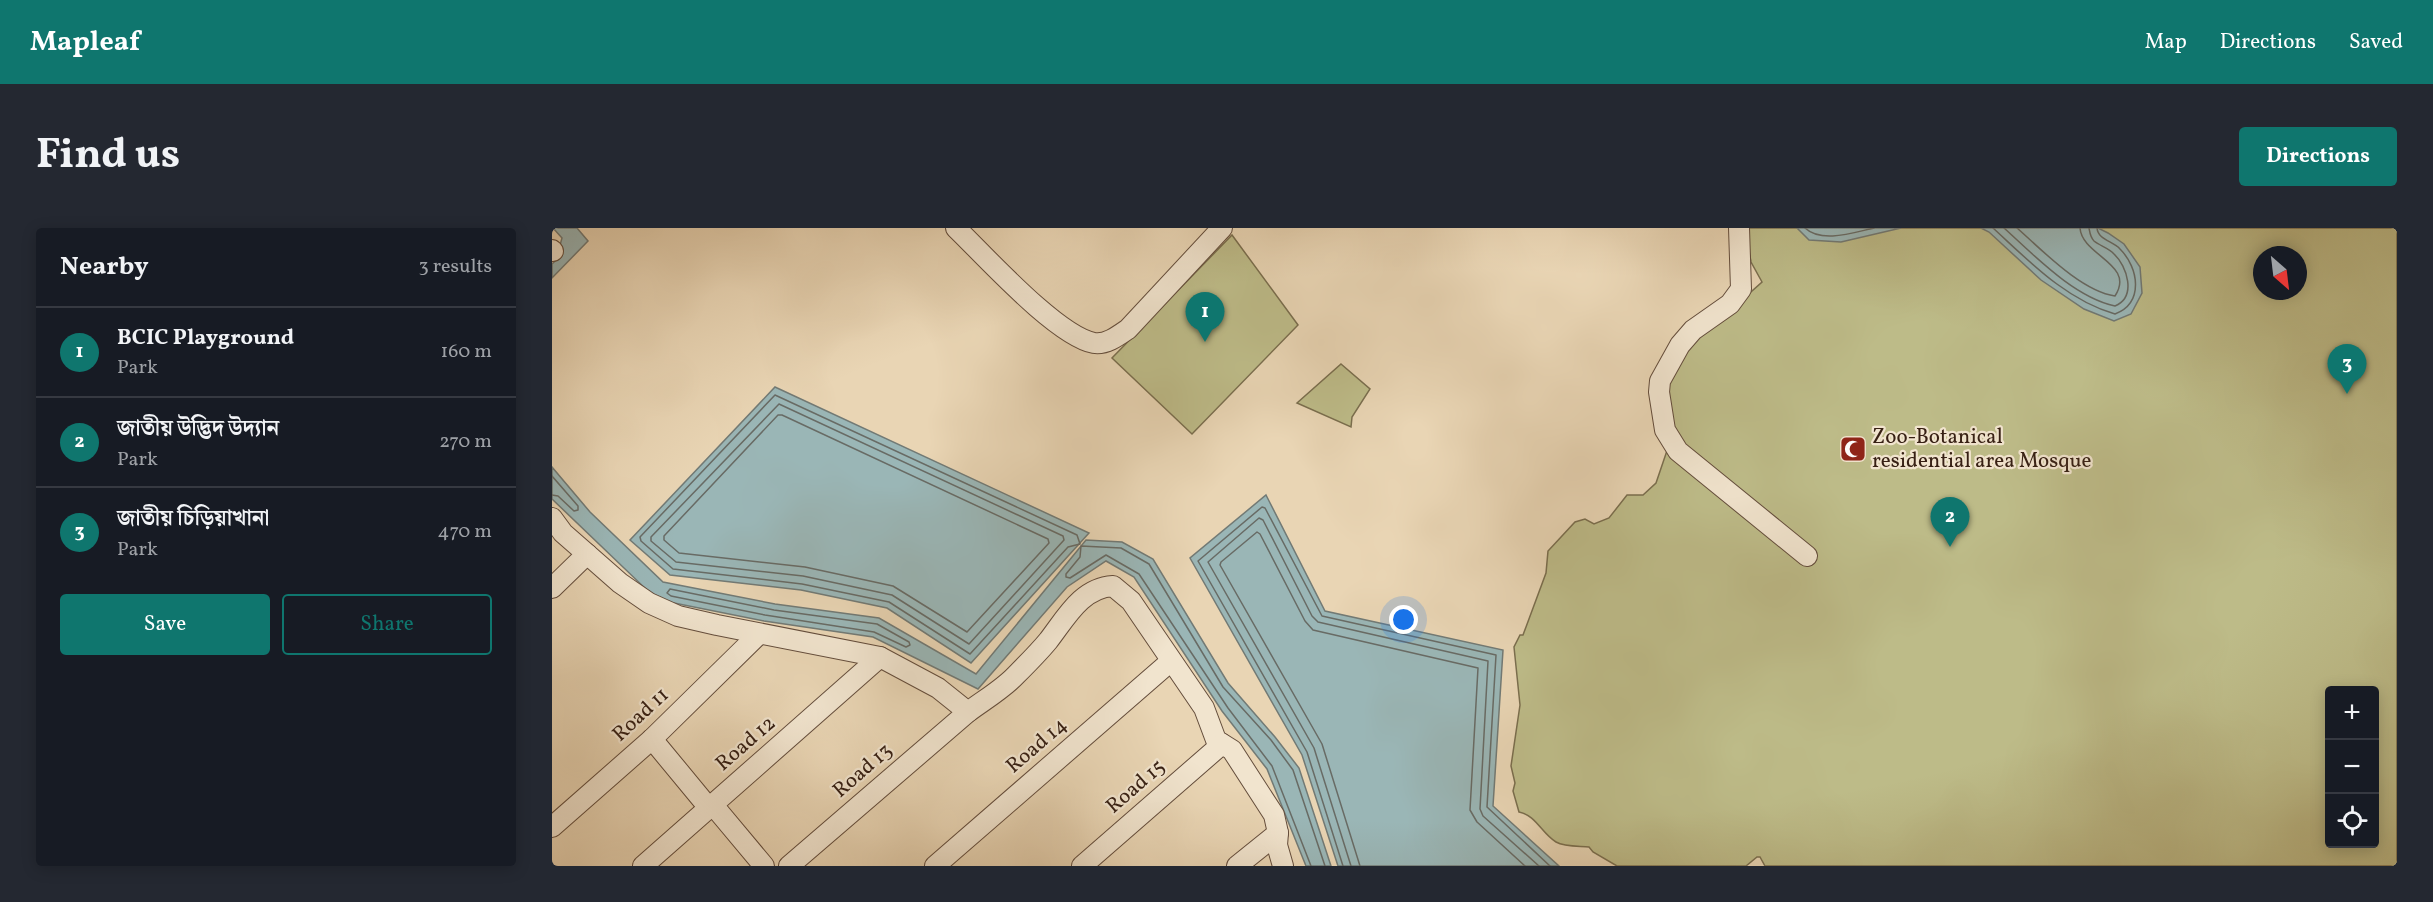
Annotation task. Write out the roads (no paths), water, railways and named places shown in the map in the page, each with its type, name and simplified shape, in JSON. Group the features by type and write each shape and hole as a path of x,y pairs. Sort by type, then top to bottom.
{"street":[{"path":"956,228 1051,319 1076,336 1096,344 1113,339 1128,329 1222,228"},
{"path":"1739,228 1741,289 1730,304 1693,330 1680,345 1660,381 1659,392 1665,430 1678,451 1807,556"},
{"path":"557,526 620,583 649,603 678,616 880,657 938,688 968,712"},
{"path":"552,588 587,554"},
{"name":"Road 13","path":"789,866 968,712 1014,678 1049,640 1061,620 1100,587 1113,586 1122,591 1171,661"},
{"name":"Road 11","path":"552,827 652,739 759,634"},
{"name":"Road 12","path":"643,866 880,657"},
{"path":"1171,661 1204,708 1216,740 1232,750 1274,815 1278,833 1277,845 1283,866"},
{"name":"Road 14","path":"935,866 1171,661"},
{"path":"652,739 764,866"},
{"name":"Road 15","path":"1082,866 1222,744"},
{"path":"1237,866 1278,833"}],"water":[{"path":"553,228 577,228 588,241 552,278 552,264 556,260 562,238"},
{"path":"1797,228 1901,228 1841,242 1809,240"},
{"path":"1981,228 2098,228 2124,244 2140,267 2142,293 2131,314 2114,321 2084,309 2041,280 1989,232"},
{"path":"775,387 1089,533 971,663 887,608 801,590 670,575 630,540"},
{"path":"552,467 590,512 663,582 775,604 879,618 976,674 1086,540 1122,542 1153,559 1228,683 1299,768 1331,866 1306,866 1267,769 1222,711 1134,577 1106,561 1067,587 978,689 873,637 764,621 669,602 649,592 552,499"},
{"path":"1266,495 1325,611 1503,650 1493,806 1559,866 1338,866 1302,755 1190,558"}],"place":[{"name":"BCIC Playground","path":"1205,342"},
{"name":"জাতীয় চিড়িয়াখানা","path":"2347,394"},
{"name":"Zoo-Botanical residential area Mosque","path":"1853,449"},
{"name":"জাতীয় উদ্ভিদ উদ্যান","path":"1950,547"}]}
